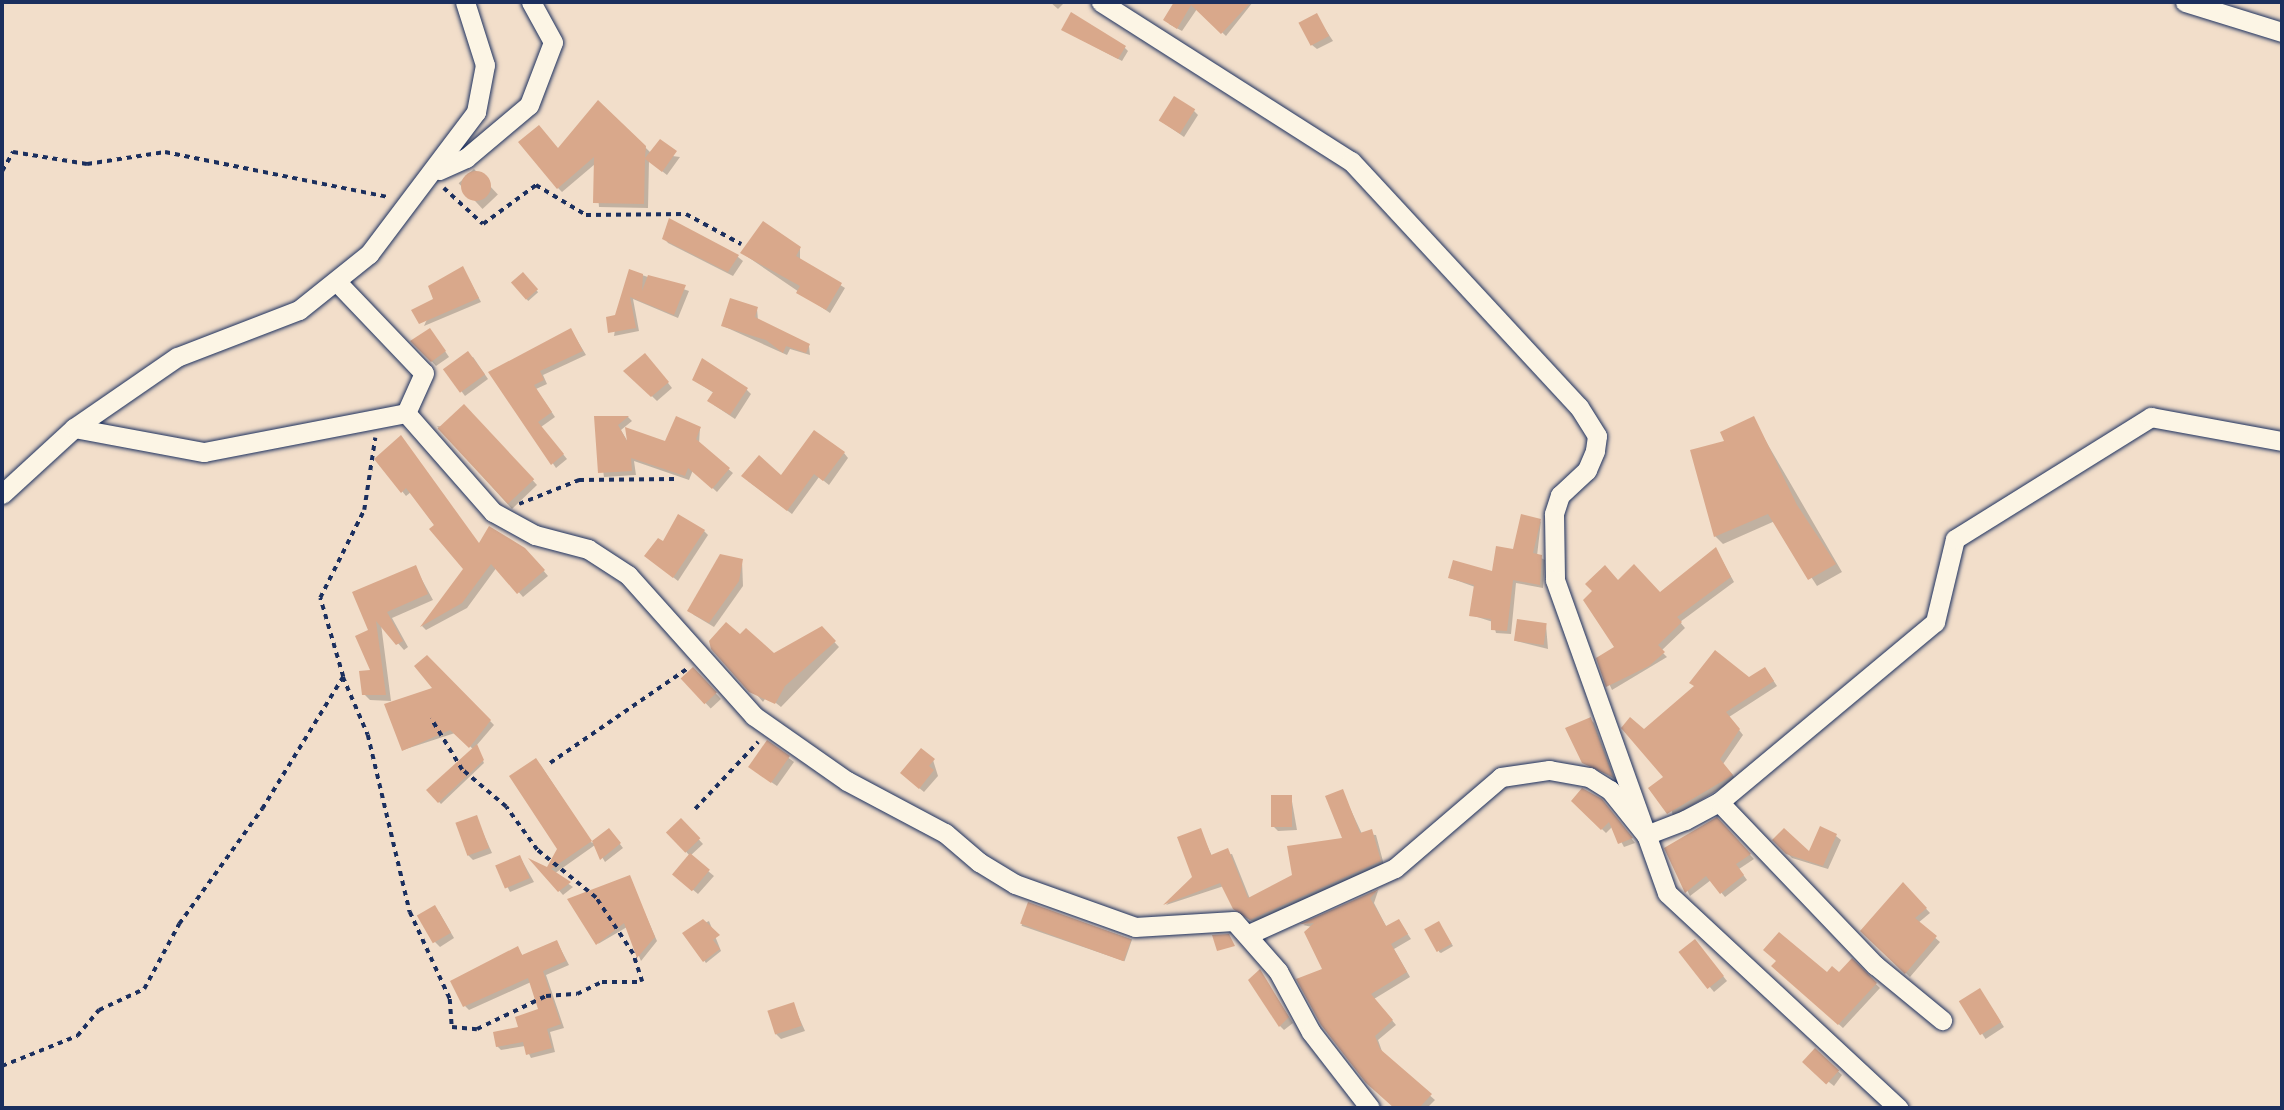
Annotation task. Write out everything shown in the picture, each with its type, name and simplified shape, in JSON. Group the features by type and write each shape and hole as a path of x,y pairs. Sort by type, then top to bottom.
{"street":[{"path":"2,494 74,428 177,357 299,310 336,282 411,204 436,173 476,112 485,65 465,2"},
{"path":"436,173 466,158 529,105 553,42 531,2"},
{"path":"1101,2 1351,161 1588,421 1597,436 1595,451 1553,514 1555,580 1667,892 1898,1108"},
{"path":"2185,2 2282,32"},
{"path":"336,282 424,373 407,413"},
{"path":"74,428 204,452 293,439 378,415 407,413"},
{"path":"407,413 499,515 535,535 588,549 628,575 701,660 772,728 847,781 945,833 1015,884 1135,927 1234,921 1249,934 1370,1108"},
{"path":"1646,835 1719,802 1935,622 1955,539 2151,417 2282,441"},
{"path":"1249,934 1395,868 1501,777 1549,770 1588,777 1610,790 1646,835"},
{"path":"1719,802 1875,965 1942,1020"}],"path":[{"path":"2,171 13,152 87,164 165,152 411,204"},
{"path":"436,173 483,224 536,185 586,215 686,214 741,244"},
{"path":"378,415 364,510 320,598 343,677 368,736 410,912 450,999 452,1027 477,1029 546,996 577,994 601,982 642,982 633,954 596,898 537,850 506,807 462,771 431,719"},
{"path":"499,515 579,480 675,479"},
{"path":"550,763 701,660"},
{"path":"2,1066 77,1035 99,1010 144,989 179,923 261,809 343,677"},
{"path":"695,809 772,728"}],"building":[{"path":"1174,2 1251,2 1221,34 1191,5 1177,29 1163,20"},
{"path":"1071,12 1126,46 1118,59 1061,30"},
{"path":"1317,13 1329,36 1311,46 1298,23"},
{"path":"1174,96 1195,109 1180,134 1159,121"},
{"path":"598,100 646,146 645,158 660,139 677,151 662,172 645,159 644,204 593,203 594,157 557,189 518,142 539,125 558,148"},
{"path":"476,171 487,175 491,186 487,197 476,201 465,197 461,186 465,175"},
{"path":"669,218 739,255 728,272 662,239"},
{"path":"763,221 801,247 796,256 842,283 826,310 796,293 800,286 740,253"},
{"path":"463,266 479,298 419,324 411,310 433,299 428,286"},
{"path":"629,269 643,274 642,291 648,275 686,285 674,315 630,297 636,328 608,333 606,317 615,315"},
{"path":"523,272 538,289 526,300 511,282"},
{"path":"730,298 758,307 755,317 810,344 806,353 786,346 783,353 766,340 721,326"},
{"path":"430,328 446,351 431,362 410,341"},
{"path":"571,328 583,351 540,371 544,380 534,385 552,412 538,422 564,454 551,465 488,372"},
{"path":"468,351 485,374 460,393 443,369"},
{"path":"645,353 669,382 651,397 623,371"},
{"path":"702,358 748,388 730,415 707,401 713,392 692,380"},
{"path":"464,404 534,479 508,504 438,429"},
{"path":"594,416 629,416 618,425 627,441 625,427 665,441 676,416 701,427 696,439 730,468 712,489 688,468 685,476 631,458 632,471 598,473"},
{"path":"1754,416 1797,505 1836,564 1808,580 1768,514 1714,537 1690,450 1724,441 1720,432"},
{"path":"814,430 845,452 823,481 814,474 787,511 741,476 759,455 781,475"},
{"path":"401,435 479,543 489,526 525,548 545,570 517,594 491,564 462,603 420,627 463,569 429,529 434,525 406,488 401,493 374,459"},
{"path":"678,514 705,530 673,578 644,556 658,538 663,541"},
{"path":"1521,514 1541,519 1533,553 1542,555 1540,585 1513,580 1507,631 1491,630 1491,619 1469,616 1474,585 1448,578 1453,560 1492,571 1496,546 1513,549"},
{"path":"1716,547 1731,577 1677,617 1682,622 1658,645 1665,652 1649,666 1606,687 1596,658 1614,647 1583,600 1592,591 1585,584 1605,565 1618,580 1634,564 1660,592"},
{"path":"720,554 743,559 739,581 709,623 687,611"},
{"path":"416,565 428,594 387,612 403,641 396,645 376,621 386,695 362,695 359,671 370,670 355,636 368,630 352,592"},
{"path":"1517,619 1547,623 1544,645 1514,641"},
{"path":"726,622 740,634 746,628 774,653 822,626 836,641 785,686 775,704 749,692 711,649 709,641"},
{"path":"1715,650 1749,677 1765,667 1774,681 1726,712 1740,729 1720,759 1733,775 1667,814 1648,788 1663,777 1621,728 1630,717 1644,729 1694,686 1689,683"},
{"path":"427,655 491,720 469,748 450,730 402,751 384,704 432,688 414,666"},
{"path":"693,667 717,693 704,704 681,679"},
{"path":"1591,717 1613,777 1582,763 1565,728"},
{"path":"767,740 790,756 771,783 748,767"},
{"path":"477,744 484,760 438,803 426,790"},
{"path":"921,748 935,759 929,766 934,770 919,789 900,773"},
{"path":"536,758 592,841 551,869 571,882 558,892 528,858 547,867 557,849 509,776"},
{"path":"1582,788 1602,799 1633,838 1618,844 1609,822 1601,830 1571,801"},
{"path":"1343,789 1360,833 1372,829 1381,861 1250,920 1233,909 1220,883 1163,905 1192,877 1177,837 1201,828 1211,855 1228,848 1248,898 1292,875 1287,846 1342,838 1325,796"},
{"path":"1271,795 1292,795 1292,827 1271,827"},
{"path":"477,815 489,848 467,856 455,823"},
{"path":"1717,817 1751,854 1736,864 1744,875 1720,894 1706,876 1685,893 1664,848"},
{"path":"681,818 700,838 685,853 666,833"},
{"path":"1820,826 1837,834 1823,866 1786,854 1772,840 1784,828 1809,851"},
{"path":"609,828 621,843 600,860 592,841"},
{"path":"690,853 710,870 692,891 672,874"},
{"path":"520,855 530,878 505,889 495,866"},
{"path":"630,875 655,937 637,958 624,923 596,945 567,899"},
{"path":"1903,882 1927,908 1915,918 1937,936 1905,974 1860,931"},
{"path":"1379,889 1370,898 1386,926 1399,919 1408,934 1391,944 1407,972 1371,994 1393,1020 1375,1036 1380,1049 1432,1094 1419,1108 1394,1108 1366,1083 1321,1025 1296,979 1322,969 1304,932 1314,923 1300,924"},
{"path":"1028,902 1131,940 1123,961 1020,924"},
{"path":"435,905 451,933 433,943 417,916"},
{"path":"703,919 720,935 713,940 720,949 703,962 682,933"},
{"path":"1439,921 1452,944 1437,952 1424,929"},
{"path":"1779,932 1827,972 1832,966 1839,972 1852,958 1877,983 1838,1025 1771,966 1776,961 1763,950"},
{"path":"1229,934 1235,946 1217,951 1212,935"},
{"path":"1695,939 1724,976 1707,989 1678,952"},
{"path":"557,940 566,961 543,971 561,1024 547,1029 552,1048 526,1055 523,1042 496,1047 493,1032 518,1027 515,1017 538,1009 528,978 463,1007 450,981 518,946 522,955"},
{"path":"1260,969 1289,1017 1279,1027 1248,980"},
{"path":"1980,988 2001,1022 1980,1035 1959,1001"},
{"path":"794,1002 802,1026 775,1034 767,1011"},
{"path":"1815,1048 1839,1071 1826,1084 1802,1062"}]}
